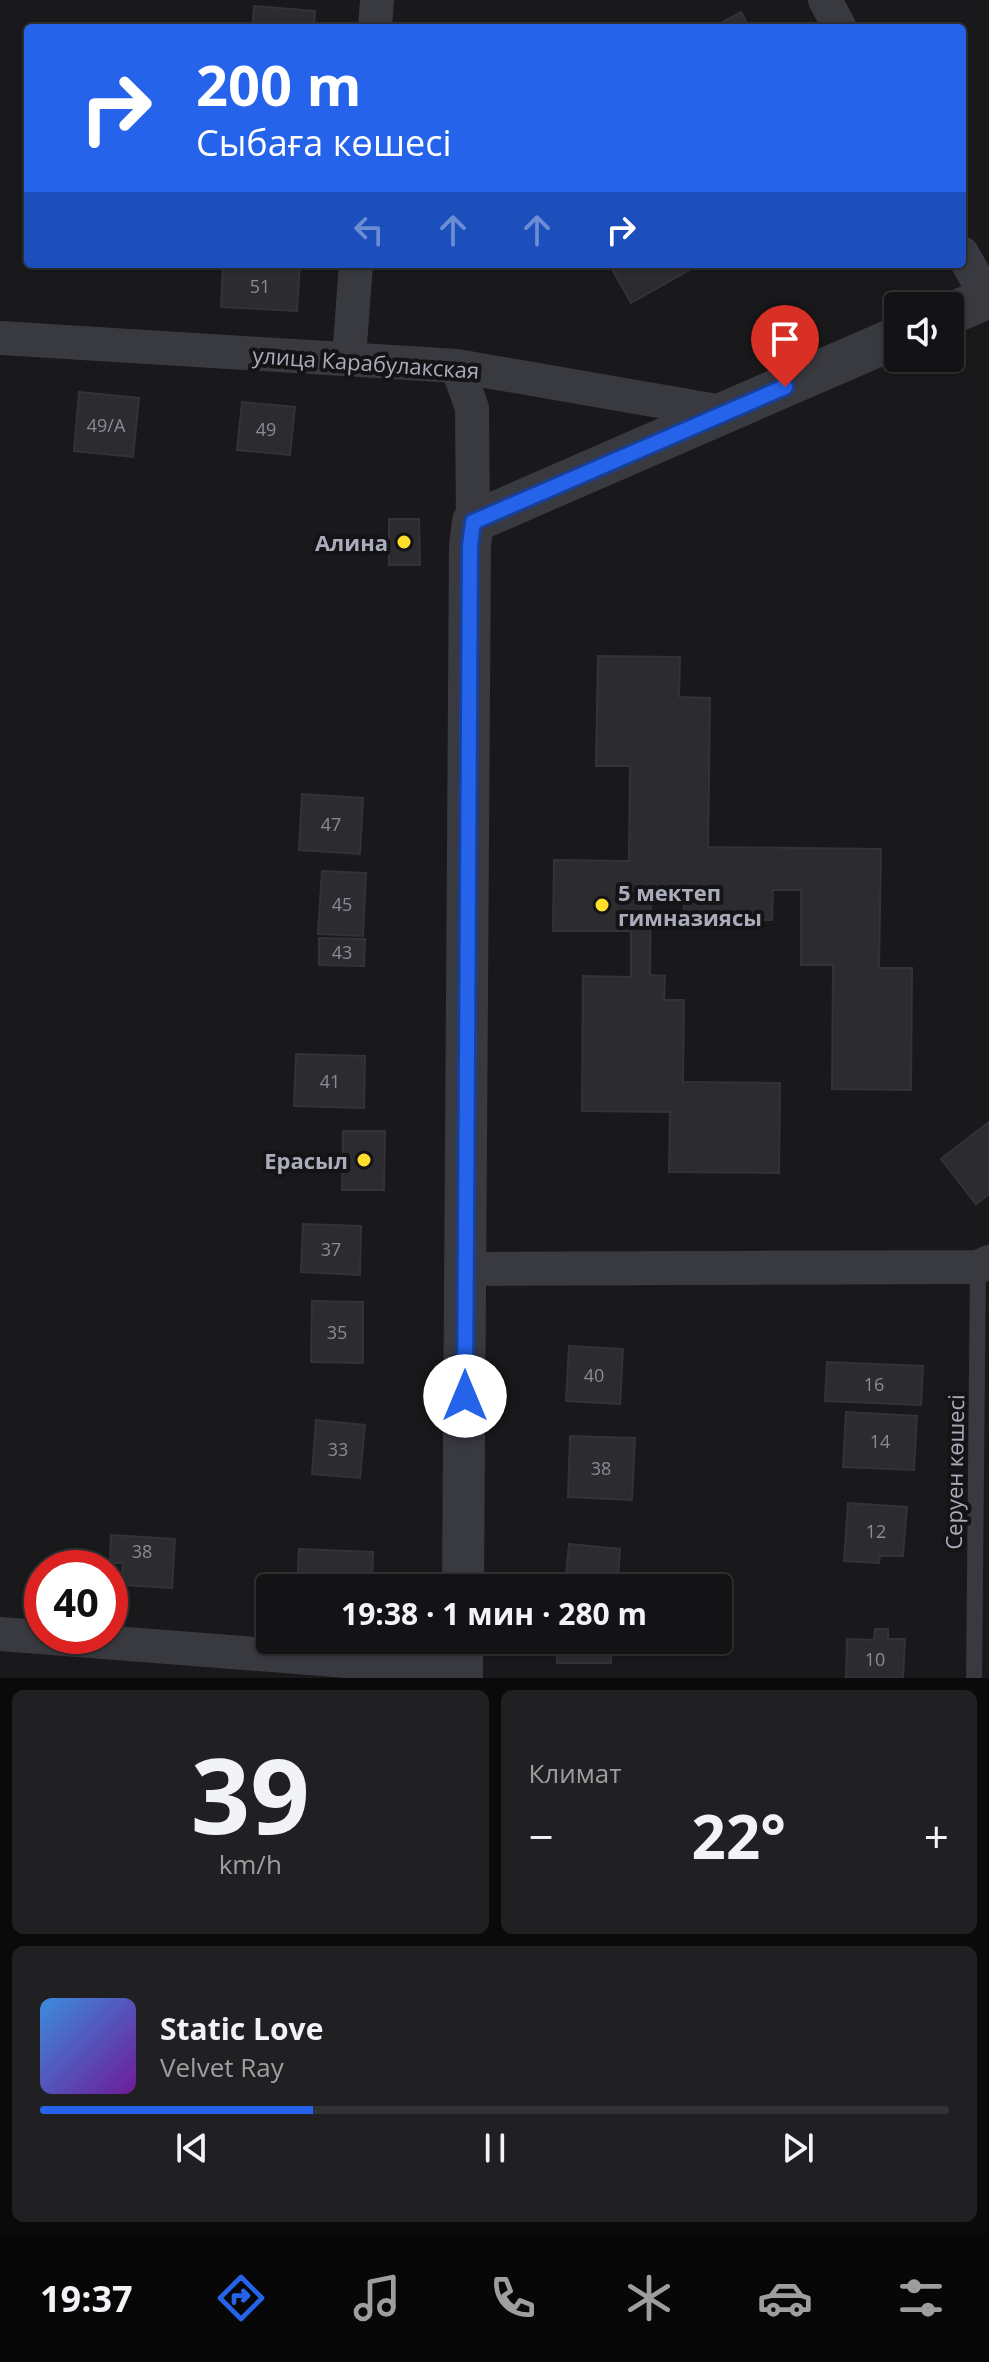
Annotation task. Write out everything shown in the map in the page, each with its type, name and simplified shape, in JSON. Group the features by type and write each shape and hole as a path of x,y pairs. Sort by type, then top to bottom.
{"street":[{"path":"375,24 377,0"},
{"path":"825,0 838,24"},
{"path":"966,265 979,302"},
{"path":"349,358 356,268"},
{"name":"улица Карабулакская","path":"0,338 457,366 728,413"},
{"path":"473,522 884,343"},
{"path":"457,366 472,408 473,522 470,546 463,1574"},
{"path":"466,1269 984,1265"},
{"path":"0,1634 462,1663"}],"lane":[{"name":"Серуен көшесі","path":"974,1678 984,1265"}],"building":[{"path":"254,6 315,11 314,24 252,24"},
{"path":"741,12 748,24 719,24"},
{"path":"223,268 300,268 297,311 221,307"},
{"path":"611,268 693,268 631,303"},
{"path":"79,392 139,398 133,457 74,451"},
{"path":"242,402 295,407 290,455 237,450"},
{"name":"Алина","path":"389,519 419,519 420,565 389,565"},
{"name":"5 мектеп гимназиясы","path":"598,656 680,657 679,697 710,698 708,847 881,849 879,968 912,968 911,1090 832,1089 833,965 801,965 801,890 773,890 772,920 684,919 684,888 651,887 650,975 665,976 664,1000 684,1000 683,1082 780,1083 779,1173 669,1172 670,1112 582,1111 583,976 631,977 631,931 553,931 554,860 629,861 630,766 596,766"},
{"path":"302,794 363,798 360,854 299,850"},
{"path":"322,871 366,873 363,936 318,934"},
{"path":"319,938 365,939 364,966 319,965"},
{"path":"296,1054 365,1056 364,1108 294,1106"},
{"path":"989,1122 989,1194 976,1204 941,1159"},
{"name":"Ерасыл","path":"343,1131 385,1131 384,1190 342,1190"},
{"path":"303,1224 361,1226 360,1275 301,1272"},
{"path":"312,1301 363,1302 363,1363 311,1362"},
{"path":"569,1346 623,1349 620,1404 566,1401"},
{"path":"827,1362 923,1366 921,1405 825,1401"},
{"path":"846,1412 917,1416 914,1470 843,1467"},
{"path":"316,1420 365,1425 360,1478 312,1474"},
{"path":"570,1436 635,1438 632,1500 568,1497"},
{"path":"848,1503 907,1507 903,1556 880,1556 879,1563 844,1561"},
{"path":"111,1535 175,1539 172,1588 128,1585 128,1550 110,1550"},
{"path":"569,1544 620,1549 618,1574 566,1574"},
{"path":"299,1549 373,1552 372,1574 298,1574"},
{"path":"875,1629 888,1629 888,1639 905,1639 903,1678 846,1678 847,1639 874,1640"},
{"path":"557,1654 611,1654 611,1663 557,1663"}],"place":[{"name":"Алина","path":"404,542"},
{"name":"5 мектеп гимназиясы","path":"602,905"},
{"name":"Ерасыл","path":"364,1160"}],"route":[{"path":"465,1396 470,546 473,522 785,387"}]}
